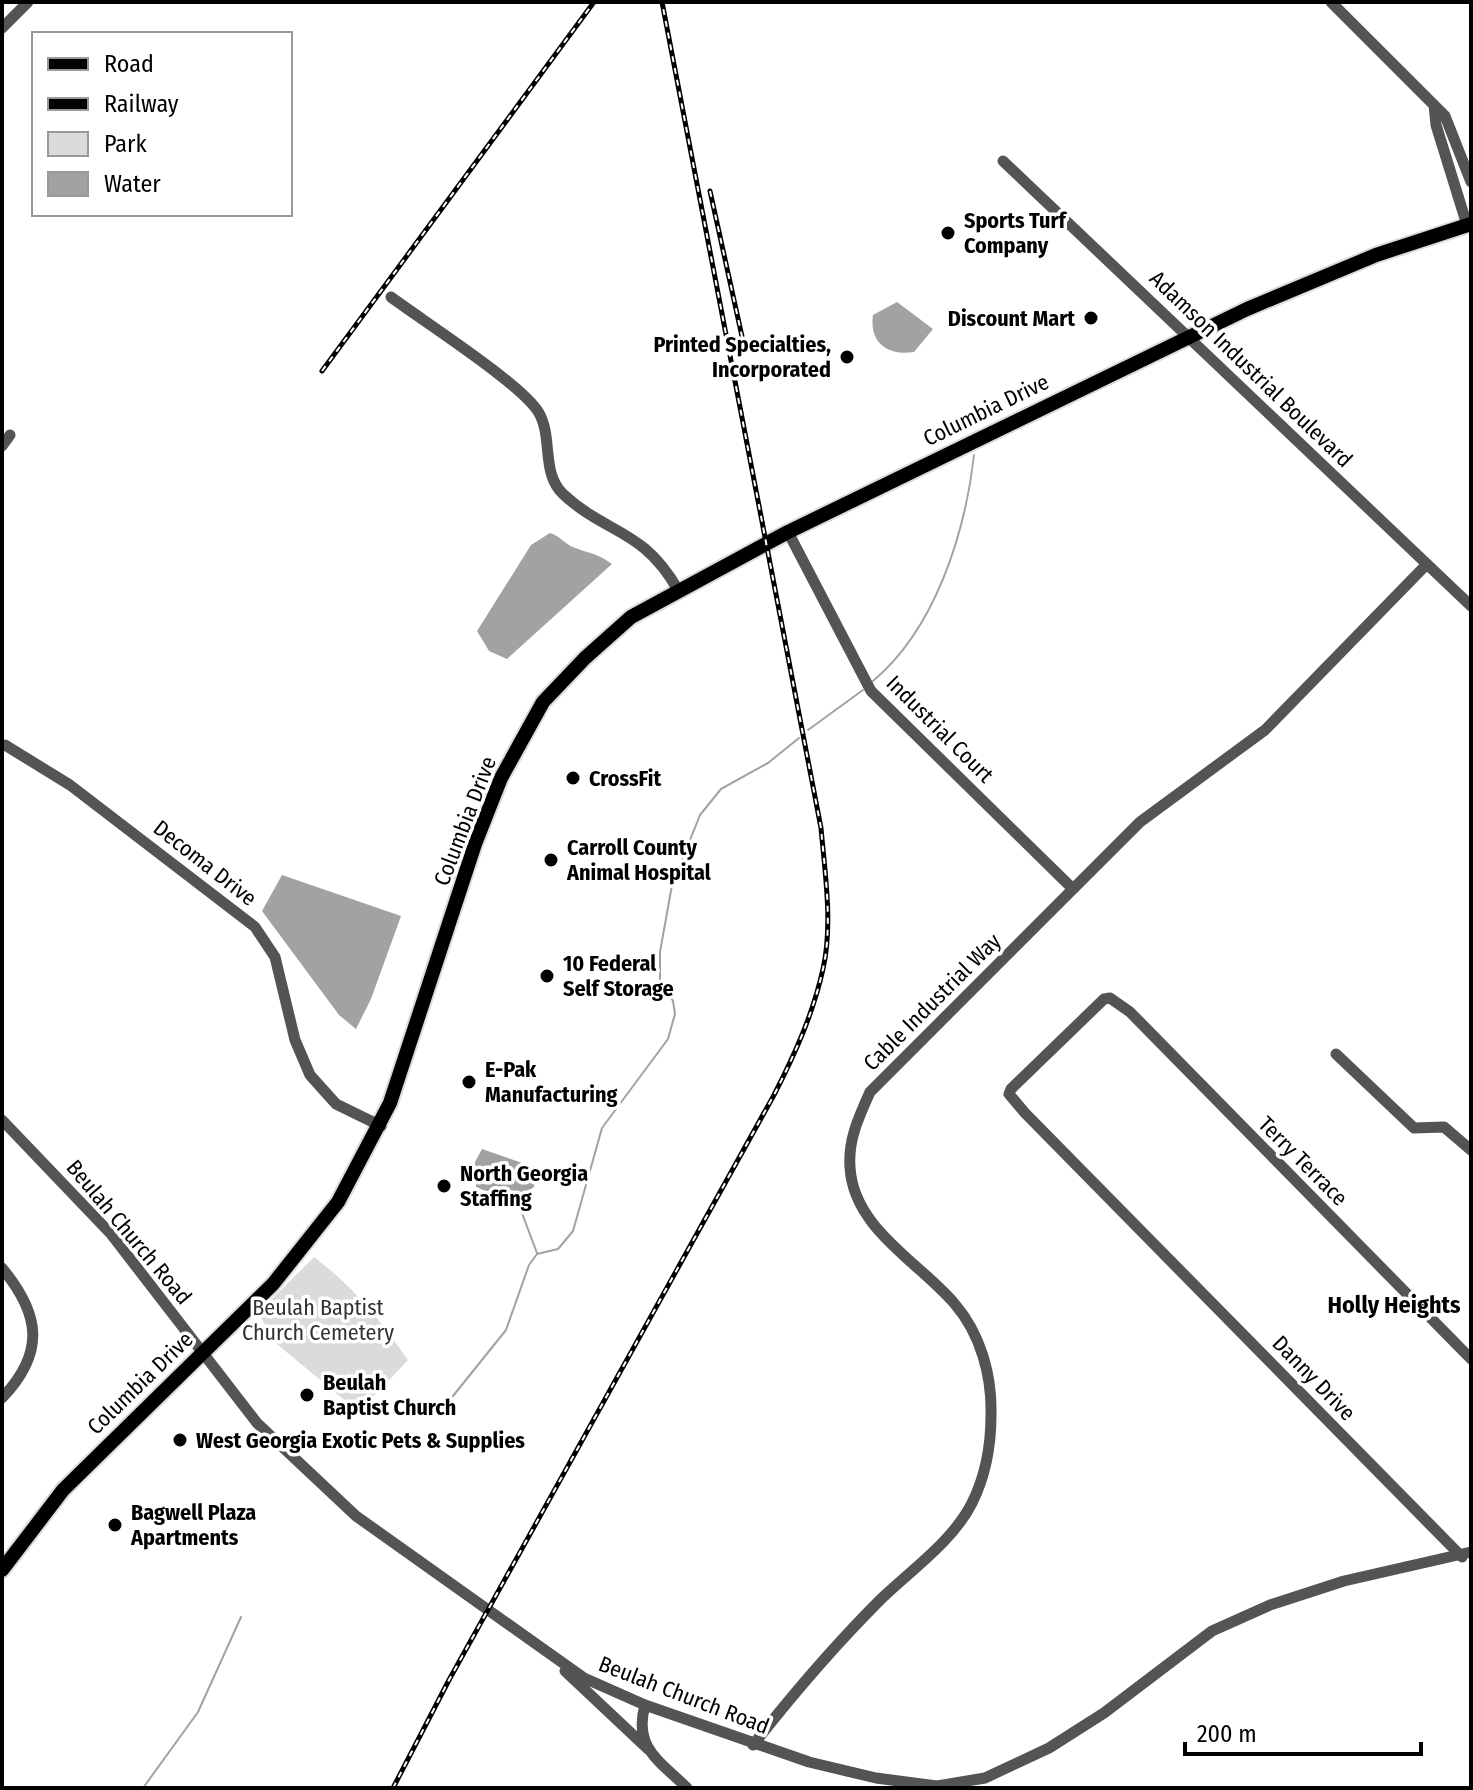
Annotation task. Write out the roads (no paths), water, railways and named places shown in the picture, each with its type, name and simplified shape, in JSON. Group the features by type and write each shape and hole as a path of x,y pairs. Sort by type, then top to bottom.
{"main road":[{"name":"Columbia Drive","path":"2,1570 63,1490 273,1284 311,1240 381,1126 428,995 475,844 515,753 543,702 585,658 631,617 788,532 1247,309 1366,259 1469,225"}],"street":[{"path":"2,28 28,2"},
{"path":"1331,2 1434,105 1454,132 1471,182"},
{"path":"1434,105 1436,125 1469,225"},
{"name":"Adamson Industrial Boulevard","path":"1003,161 1471,606"},
{"path":"391,297 532,403 541,416 552,479 561,492 643,544 656,555 678,590"},
{"path":"2,446 10,435"},
{"name":"Industrial Court","path":"788,532 871,691 1073,889"},
{"name":"Cable Industrial Way","path":"753,1745 806,1678 948,1535 971,1506 986,1469 992,1385 978,1341 955,1304 891,1244 862,1206 850,1169 852,1133 870,1092 1140,822 1265,730 1427,564"},
{"name":"Decoma Drive","path":"3,745 70,785 255,927 275,957 295,1040 310,1075 336,1104 381,1126"},
{"name":"Terry Terrace","path":"1104,999 1110,998 1130,1012 1471,1359"},
{"name":"Danny Drive","path":"1104,999 1034,1063 1009,1094 1137,1228 1466,1555"},
{"path":"1336,1054 1414,1128 1444,1127 1471,1150"},
{"name":"Beulah Church Road","path":"2,1120 111,1234 257,1423 336,1499 584,1678 645,1705 753,1745 876,1778 937,1786 985,1778 1049,1748 1107,1711 1212,1631 1270,1605 1344,1581 1466,1555"},
{"path":"2,1268 31,1311 34,1326 28,1360 19,1380 3,1394"},
{"path":"550,1656 687,1788"},
{"path":"645,1705 641,1729 649,1750"}],"water":[{"path":"897,302 933,329 914,352 896,352 882,346 874,333 873,315"},
{"path":"550,533 570,546 612,564 507,659 489,651 477,631 531,545"},
{"path":"282,875 401,916 371,999 356,1029 339,1015 262,911"},
{"path":"482,1149 525,1164 534,1171 534,1187 513,1203 476,1187 475,1162"}],"waterway":[{"path":"873,681 895,660 914,635 943,578 963,516 974,455"},
{"path":"808,730 863,690"},
{"path":"449,1401 506,1330 529,1265 537,1254 558,1249 573,1231 602,1128 668,1039 675,1014 673,1001 660,980 660,952 672,885 700,815 721,789 768,763 799,738"},
{"path":"517,1200 537,1253"},
{"path":"143,1788 198,1712 241,1617"}],"railway":[{"path":"322,371 594,2"},
{"path":"393,1788 449,1680 774,1095 809,1018 826,952 827,899 821,828 662,2"},
{"path":"710,191 743,341"}],"place":[{"name":"Sports Turf Company","path":"948,233"},
{"name":"Discount Mart","path":"1091,318"},
{"name":"Printed Specialties, Incorporated","path":"847,357"},
{"name":"CrossFit","path":"573,778"},
{"name":"Carroll County Animal Hospital","path":"551,860"},
{"name":"10 Federal Self Storage","path":"547,976"},
{"name":"E-Pak Manufacturing","path":"469,1082"},
{"name":"North Georgia Staffing","path":"444,1186"},
{"name":"Beulah Baptist Church","path":"307,1395"},
{"name":"West Georgia Exotic Pets & Supplies","path":"180,1440"},
{"name":"Bagwell Plaza Apartments","path":"115,1525"}],"district":[{"name":"Holly Heights","path":"1394,1305"}],"park label":[{"name":"Beulah Baptist Church Cemetery","path":"318,1320"}]}
